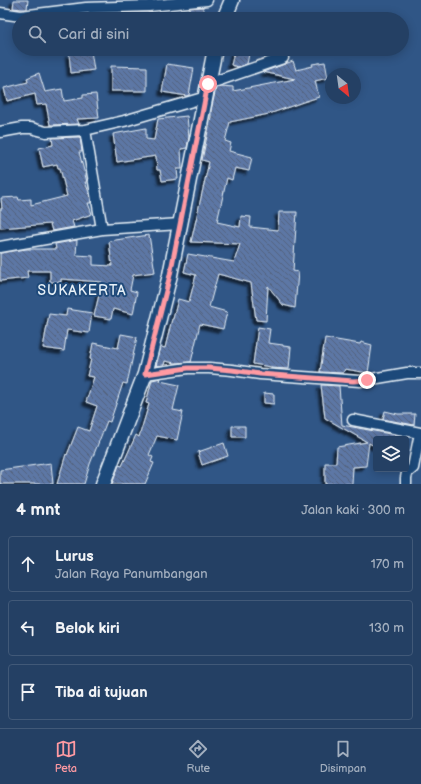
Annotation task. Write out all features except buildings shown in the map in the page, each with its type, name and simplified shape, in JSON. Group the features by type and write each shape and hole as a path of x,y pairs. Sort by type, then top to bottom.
{"main road":[{"path":"227,12 232,0"},
{"path":"103,484 145,374 170,275 214,56"}],"street":[{"path":"53,12 86,8 149,6 207,0"},
{"path":"0,13 12,15"},
{"path":"0,132 22,128 31,128 46,132 85,130 124,121 207,90 283,58"},
{"path":"85,130 102,229"},
{"path":"0,246 102,229 180,224"},
{"path":"145,374 188,368 209,368 260,374 360,381 407,373 421,373"},
{"path":"353,420 420,433 413,468 407,474 406,484"}],"district":[{"name":"SUKAKERTA","path":"82,290"}],"route":[{"path":"208,84 170,275 145,374 188,368 209,368 260,374 353,381 367,380"}]}
